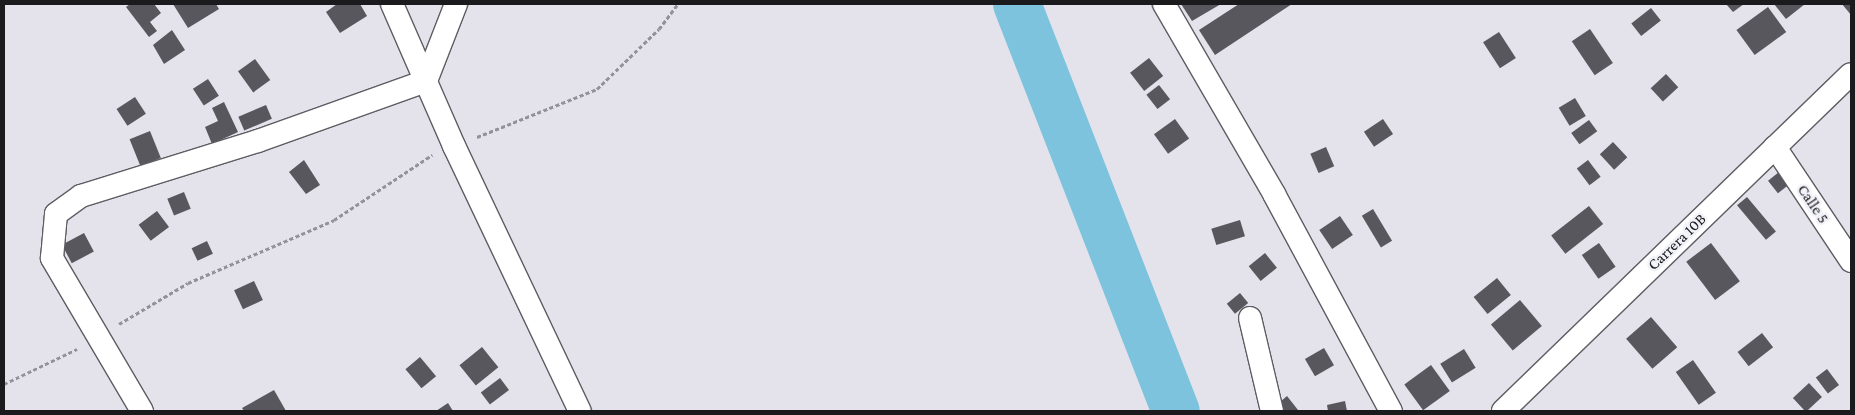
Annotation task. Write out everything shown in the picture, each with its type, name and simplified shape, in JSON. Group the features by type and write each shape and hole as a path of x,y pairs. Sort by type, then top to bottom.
{"street":[{"path":"392,4 454,146 580,411"},
{"path":"142,411 52,258 56,214 81,196 258,141 426,81 456,4"},
{"path":"1164,4 1274,194 1391,411"},
{"name":"Carrera 10B","path":"1503,411 1851,74"},
{"name":"Calle 5","path":"1775,147 1851,261"},
{"path":"1250,318 1272,411"}],"path":[{"path":"4,384 97,337 188,283 334,220 431,156 597,89 659,29 678,4"}],"building":[{"path":"130,4 154,4 161,13 150,22 157,31 149,37 126,7"},
{"path":"173,4 216,4 219,9 188,28"},
{"path":"337,4 360,4 367,16 340,33 326,12"},
{"path":"1181,4 1221,4 1192,21"},
{"path":"1239,4 1292,4 1215,55 1199,30"},
{"path":"1726,4 1744,4 1733,12"},
{"path":"1774,4 1805,4 1786,19"},
{"path":"1842,4 1851,4 1851,15"},
{"path":"1768,7 1786,32 1755,55 1736,30"},
{"path":"1651,8 1661,21 1641,36 1631,23"},
{"path":"1590,29 1613,63 1595,75 1572,41"},
{"path":"172,30 185,50 164,64 153,45"},
{"path":"1499,32 1516,58 1500,68 1483,42"},
{"path":"1149,58 1163,76 1144,91 1130,73"},
{"path":"255,59 270,80 253,92 238,71"},
{"path":"1666,74 1678,87 1663,101 1651,88"},
{"path":"208,79 219,96 204,106 193,89"},
{"path":"1159,85 1170,99 1157,109 1146,95"},
{"path":"135,97 146,114 127,126 117,109"},
{"path":"1575,98 1586,116 1570,126 1559,108"},
{"path":"224,102 238,132 212,144 205,127 218,121 212,108"},
{"path":"266,105 272,119 244,131 238,117"},
{"path":"1175,119 1189,138 1168,154 1154,134"},
{"path":"1383,119 1393,134 1374,147 1364,132"},
{"path":"1589,120 1597,131 1579,144 1571,133"},
{"path":"150,131 161,158 140,166 130,139"},
{"path":"1613,142 1627,157 1614,170 1600,154"},
{"path":"1326,147 1334,166 1319,173 1310,154"},
{"path":"304,160 320,185 306,194 289,172"},
{"path":"1588,160 1601,177 1589,185 1577,168"},
{"path":"1783,169 1793,182 1778,193 1768,181"},
{"path":"184,192 191,209 174,215 167,199"},
{"path":"1747,197 1776,231 1766,240 1737,205"},
{"path":"1589,206 1603,224 1565,254 1551,236"},
{"path":"1373,209 1392,241 1381,247 1362,216"},
{"path":"157,211 169,227 151,241 139,225"},
{"path":"1340,216 1353,235 1332,249 1319,230"},
{"path":"1240,220 1245,236 1216,245 1211,229"},
{"path":"84,233 94,252 72,263 62,245"},
{"path":"207,241 213,254 198,261 192,248"},
{"path":"1599,243 1616,267 1598,279 1582,255"},
{"path":"1711,243 1740,281 1715,300 1686,262"},
{"path":"1265,253 1277,268 1261,281 1249,266"},
{"path":"1497,278 1511,295 1488,314 1474,297"},
{"path":"254,281 263,300 243,309 234,290"},
{"path":"1240,293 1248,303 1235,314 1227,304"},
{"path":"1520,300 1542,326 1513,350 1491,324"},
{"path":"1651,317 1677,347 1652,369 1626,339"},
{"path":"1762,333 1773,347 1749,366 1738,352"},
{"path":"482,347 498,367 476,385 459,365"},
{"path":"1324,348 1334,365 1315,376 1305,359"},
{"path":"1464,349 1476,368 1452,382 1440,364"},
{"path":"420,357 436,376 422,388 405,369"},
{"path":"1693,360 1716,393 1699,405 1676,372"},
{"path":"1431,365 1450,391 1423,410 1404,384"},
{"path":"1827,369 1839,385 1828,393 1816,377"},
{"path":"500,378 509,390 490,404 481,392"},
{"path":"1809,383 1822,397 1807,411 1793,398"},
{"path":"274,390 286,411 244,411 242,408"},
{"path":"1287,396 1298,410 1275,411 1273,408"},
{"path":"1345,401 1347,411 1328,411 1327,405"},
{"path":"448,403 453,411 436,411"}],"waterway":[{"path":"1017,4 1176,411"}]}
